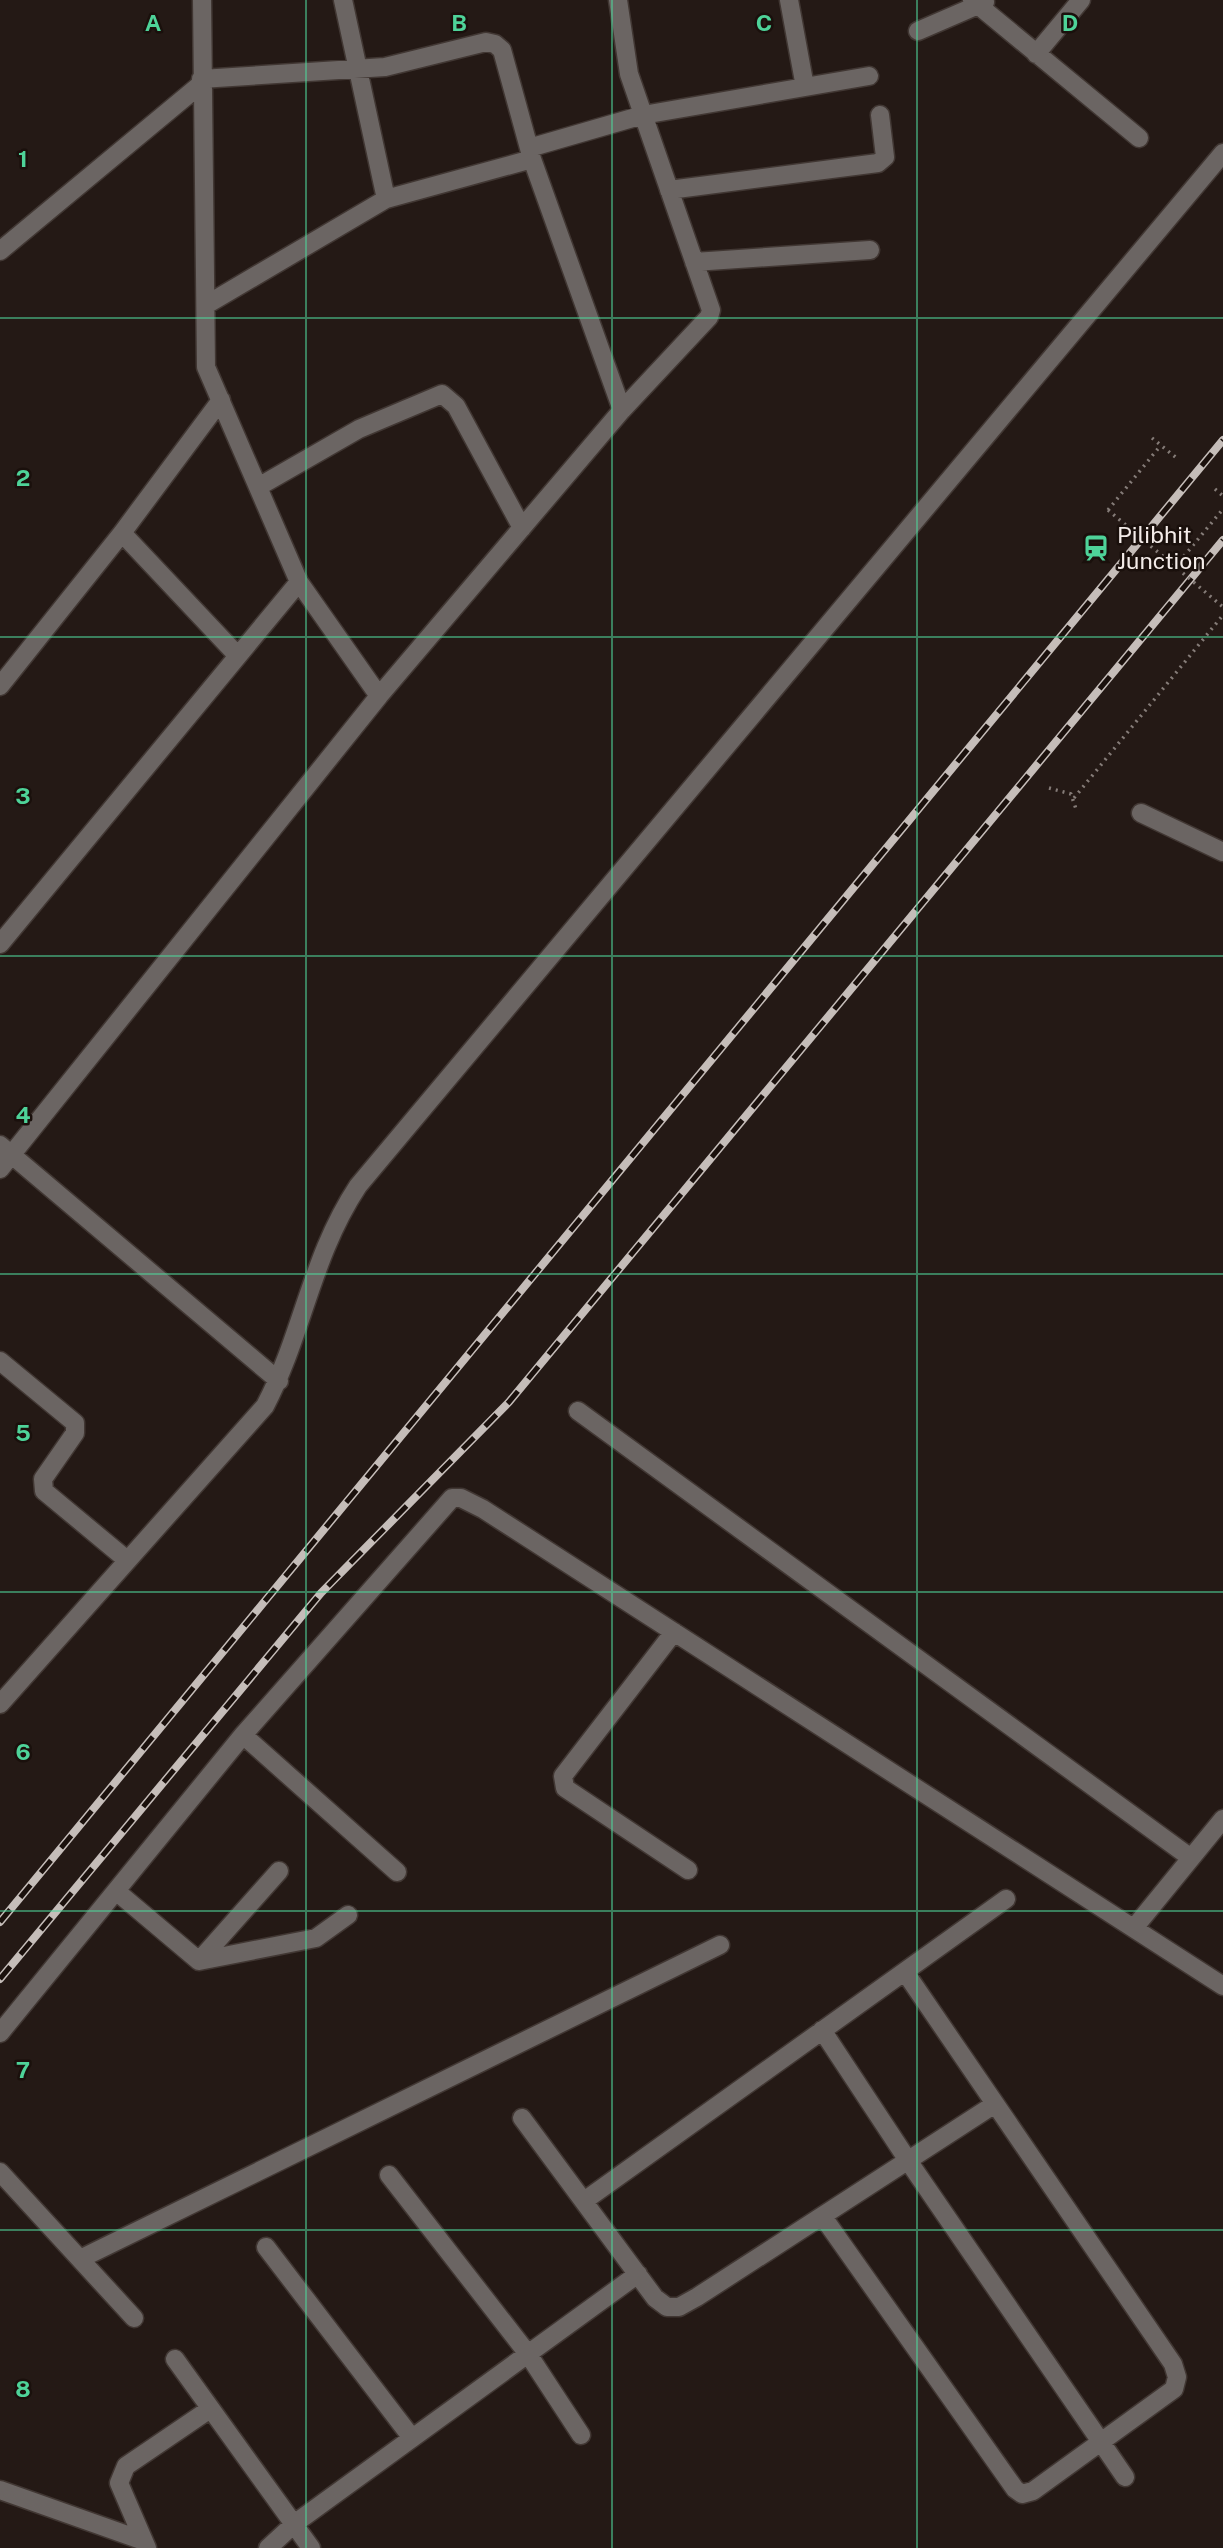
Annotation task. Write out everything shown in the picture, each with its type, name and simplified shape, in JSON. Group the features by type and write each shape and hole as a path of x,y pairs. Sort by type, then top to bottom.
{"street":[{"path":"201,0 206,367 299,582 379,696"},
{"path":"343,0 386,199"},
{"path":"0,1169 6,1149 379,696 622,410 709,317 711,310 628,74 618,0"},
{"path":"789,0 805,87"},
{"path":"1036,54 1081,0"},
{"path":"918,31 979,2 1036,54 1139,138"},
{"path":"0,251 201,82 394,66 486,42 495,44 502,50 530,153 622,410"},
{"path":"206,305 386,199 643,115 869,76"},
{"path":"669,190 878,163 885,157 880,114"},
{"path":"0,1704 254,1420 279,1381 327,1239 358,1186 1223,153"},
{"path":"694,262 870,250"},
{"path":"258,487 359,429 442,394 456,406 522,528"},
{"path":"0,686 122,533 221,400"},
{"path":"122,533 238,656"},
{"path":"0,944 299,582"},
{"path":"1141,813 1223,852"},
{"path":"6,1149 279,1381"},
{"path":"0,1361 75,1423 75,1433 43,1479 44,1491 127,1560"},
{"path":"578,1411 1191,1858"},
{"path":"0,2033 243,1735 452,1498 461,1498 483,1509 1223,1986"},
{"path":"674,1632 563,1776 562,1783 565,1788 688,1870"},
{"path":"243,1735 397,1872"},
{"path":"1134,1928 1191,1858 1219,1830"},
{"path":"199,1961 279,1871"},
{"path":"116,1891 199,1961"},
{"path":"584,2201 1006,1899"},
{"path":"199,1961 316,1938 348,1915"},
{"path":"80,2259 720,1945"},
{"path":"823,2217 1014,2489 1022,2494 1033,2491 1174,2389 1177,2377 1173,2364 905,1972"},
{"path":"822,2030 1125,2477"},
{"path":"522,2118 655,2298 667,2307 679,2307 909,2162 995,2104"},
{"path":"0,2172 134,2318"},
{"path":"388,2175 528,2354 581,2435"},
{"path":"266,2247 412,2438"},
{"path":"268,2548 293,2524 638,2274"},
{"path":"175,2359 311,2548"},
{"path":"145,2545 119,2483 120,2475 126,2466 210,2409"},
{"path":"0,2490 145,2545"}],"path":[{"path":"1152,438 1179,460"},
{"path":"1161,445 1108,510 1223,607"},
{"path":"1215,489 1223,496"},
{"path":"1175,567 1223,509"},
{"path":"1074,798 1223,615"},
{"path":"1049,788 1071,794 1076,809"}],"railway":[{"path":"0,1922 1223,440"},
{"path":"0,1979 321,1593 509,1402 1223,540"}],"place":[{"name":"Pilibhit Junction","path":"1096,548"}]}
